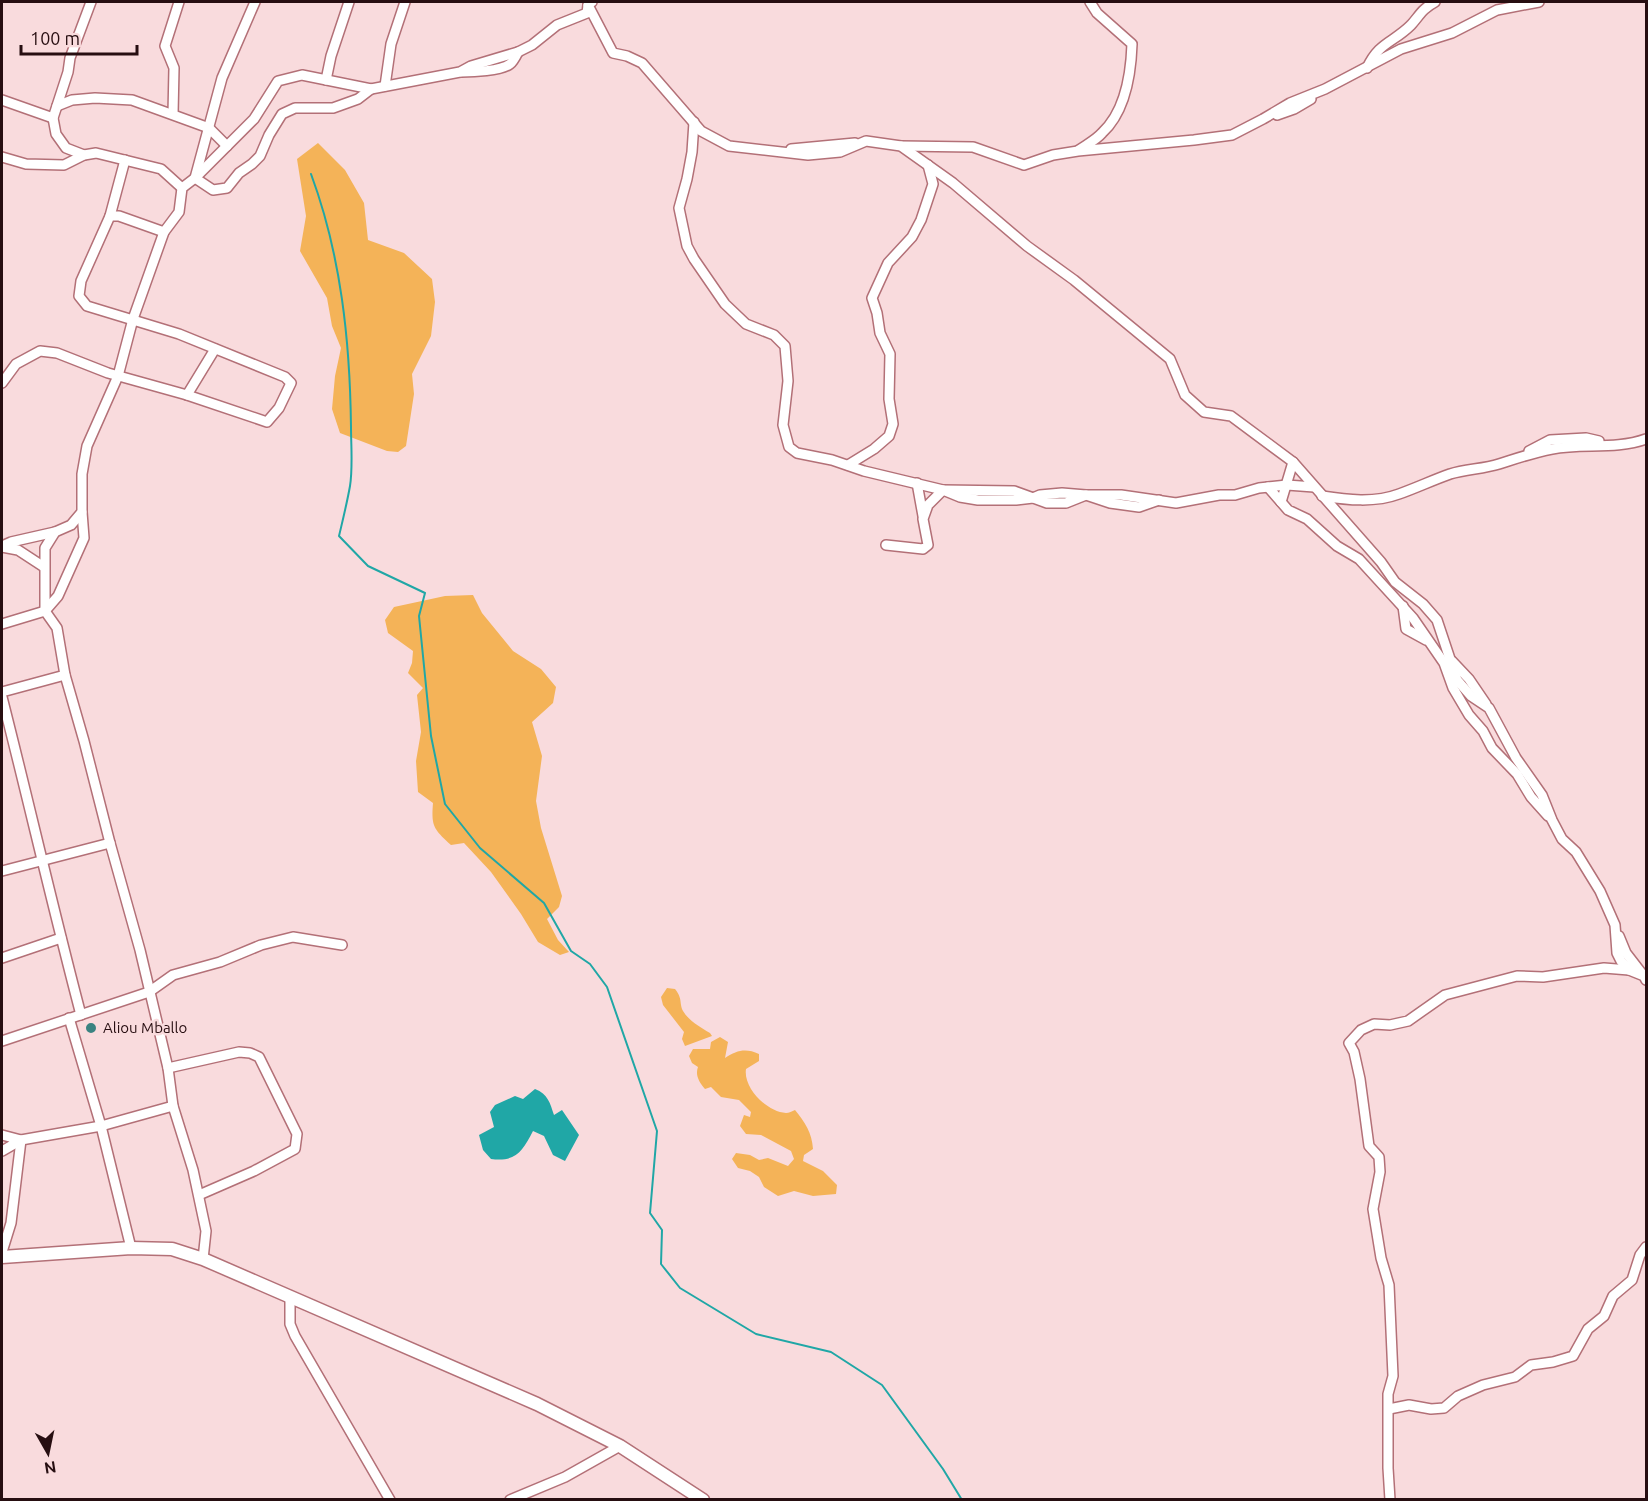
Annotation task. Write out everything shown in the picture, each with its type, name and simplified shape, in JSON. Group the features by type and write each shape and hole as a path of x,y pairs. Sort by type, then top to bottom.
{"main road":[{"path":"2,1257 131,1248 172,1249 203,1259 537,1404 620,1446 702,1500"}],"street":[{"path":"91,2 70,57 53,118 56,134 66,148 84,154 96,153 161,169 182,188"},
{"path":"173,114 174,68 165,46 179,2"},
{"path":"195,178 222,78 255,2"},
{"path":"326,80 336,38 349,2"},
{"path":"385,87 391,44 405,2"},
{"path":"1078,151 1102,134 1114,119 1131,72 1132,44 1118,29 1111,26 1097,13 1090,2"},
{"path":"1366,68 1374,53 1410,25 1421,10 1435,2"},
{"path":"588,3 613,53 642,63 701,131 729,146 808,155 840,152 866,141 901,146 973,147 1024,165 1053,155 1078,151 1232,135 1290,103 1325,89 1401,49 1452,33 1497,10 1539,2"},
{"path":"2,624 45,611 58,596 84,538 82,474 87,446 118,376 133,319 164,232 179,212 182,188 254,119 278,81 302,75 371,89 459,72 532,45 557,25 587,13 588,3"},
{"path":"195,178 213,190 227,188 239,173 260,156 282,114 295,108 333,108 358,99 371,89"},
{"path":"57,106 72,100 95,98 132,100 209,128 226,146"},
{"path":"2,100 53,118"},
{"path":"694,122 692,152 679,208 687,246 699,268 725,304 746,324 774,335 785,346 788,381 783,425 789,447 797,453 832,460 943,490 1014,491 1047,503 1066,503 1086,495 1121,495 1176,503 1219,495 1235,495 1268,487 1287,485 1314,487"},
{"path":"901,146 953,183 1027,246 1074,280 1170,358 1185,395 1204,412 1231,416 1293,462 1381,562 1395,582 1423,604 1437,620 1457,680 1471,696 1489,708 1516,758 1542,795 1562,839 1576,852 1600,891 1626,953 1645,978"},
{"path":"2,157 26,164 64,165 84,154"},
{"path":"2,382 16,364 39,351 72,358 118,376 187,395 267,422 279,408 291,383 285,377 133,319 87,306 79,296 81,281 110,216 125,160"},
{"path":"848,465 874,449 889,436 893,424 889,399 890,354 880,333 872,298 888,263 912,237 921,220 933,183 928,165"},
{"path":"110,216 118,216 164,232"},
{"path":"187,395 215,349"},
{"path":"1322,496 1349,500 1398,495 1453,473 1499,464 1550,440 1586,438 1607,442 1647,439"},
{"path":"1281,502 1293,462"},
{"path":"886,545 923,549 928,545 916,483"},
{"path":"1268,487 1288,510 1307,519 1337,546 1359,559 1403,606 1406,629 1427,640 1444,663 1453,688 1469,715 1483,731 1492,748 1517,774 1531,797 1552,820"},
{"path":"923,519 928,505 943,490"},
{"path":"2,547 11,542 55,532 71,525 82,512"},
{"path":"55,532 45,548 45,611 57,628 65,675 140,950 168,1068 173,1106 199,1195 206,1231 203,1259"},
{"path":"2,547 18,550 44,567"},
{"path":"2,692 65,675"},
{"path":"2,697 81,1014"},
{"path":"2,871 110,843"},
{"path":"1615,925 1617,953 1629,970"},
{"path":"2,1041 149,992 172,975 220,962 261,945 293,937 342,945"},
{"path":"2,957 61,938"},
{"path":"1390,1500 1388,1394 1393,1376 1389,1285 1381,1258 1373,1209 1380,1172 1379,1158 1369,1146 1360,1079 1354,1052 1349,1043 1361,1030 1374,1023 1390,1025 1408,1021 1444,995 1517,976 1543,976 1604,968 1629,970 1645,978"},
{"path":"69,1018 101,1126 131,1248"},
{"path":"168,1068 239,1052 259,1057 297,1134 295,1149 199,1195"},
{"path":"2,1151 21,1140 101,1126 173,1106"},
{"path":"2,1135 21,1140"},
{"path":"2,1252 11,1223 21,1140"},
{"path":"1389,1409 1409,1405 1431,1409 1444,1408 1458,1396 1483,1384 1515,1377 1531,1365 1573,1356 1588,1329 1604,1316 1613,1296 1632,1280 1640,1255 1647,1248"},
{"path":"290,1297 290,1324 295,1336 390,1500"},
{"path":"510,1500 565,1477 620,1446"}],"shaded area":[{"path":"318,143 345,170 364,203 368,240 404,253 432,279 435,302 431,336 412,374 414,394 406,446 398,452 387,451 340,433 332,409 335,376 341,348 332,326 327,298 300,251 306,216 297,159"},
{"path":"473,595 482,613 513,651 541,669 556,687 553,703 532,722 542,756 536,801 541,828 562,896 559,907 547,919 558,940 569,952 560,955 538,942 491,872 464,843 451,845 441,835 433,823 433,803 418,792 416,761 421,732 417,695 423,688 408,673 413,651 388,633 385,620 394,607 445,596"},
{"path":"667,988 675,989 685,1015 712,1036 685,1046 682,1039 684,1032 663,1005 661,997"},
{"path":"720,1037 728,1042 725,1058 742,1051 759,1054 759,1061 746,1069 748,1084 764,1104 779,1112 786,1113 795,1110 799,1114 810,1133 813,1149 804,1155 803,1161 823,1171 837,1185 836,1194 813,1196 794,1191 778,1196 764,1187 759,1177 750,1171 738,1168 732,1159 736,1153 750,1155 759,1160 768,1158 788,1166 794,1159 791,1151 761,1135 746,1134 740,1126 744,1115 750,1117 751,1112 739,1100 721,1097 711,1087 705,1089 701,1084 697,1076 698,1067 692,1063 689,1056 693,1049 710,1049 711,1042"}],"water":[{"path":"535,1089 546,1096 554,1115 562,1110 579,1135 565,1161 553,1155 544,1136 533,1131 517,1154 507,1159 491,1159 483,1150 479,1135 494,1127 490,1112 495,1105 515,1096 523,1099"}],"waterway":[{"path":"311,174 337,267 349,363 351,471 349,492 339,536 368,566 425,593 419,616 431,736 445,804 480,848 544,903 571,951 590,964 607,987 657,1131 650,1213 662,1230 661,1264 680,1288 756,1334 831,1352 882,1385 943,1469 962,1500"}],"place":[{"name":"Aliou Mballo","path":"91,1028"}]}
